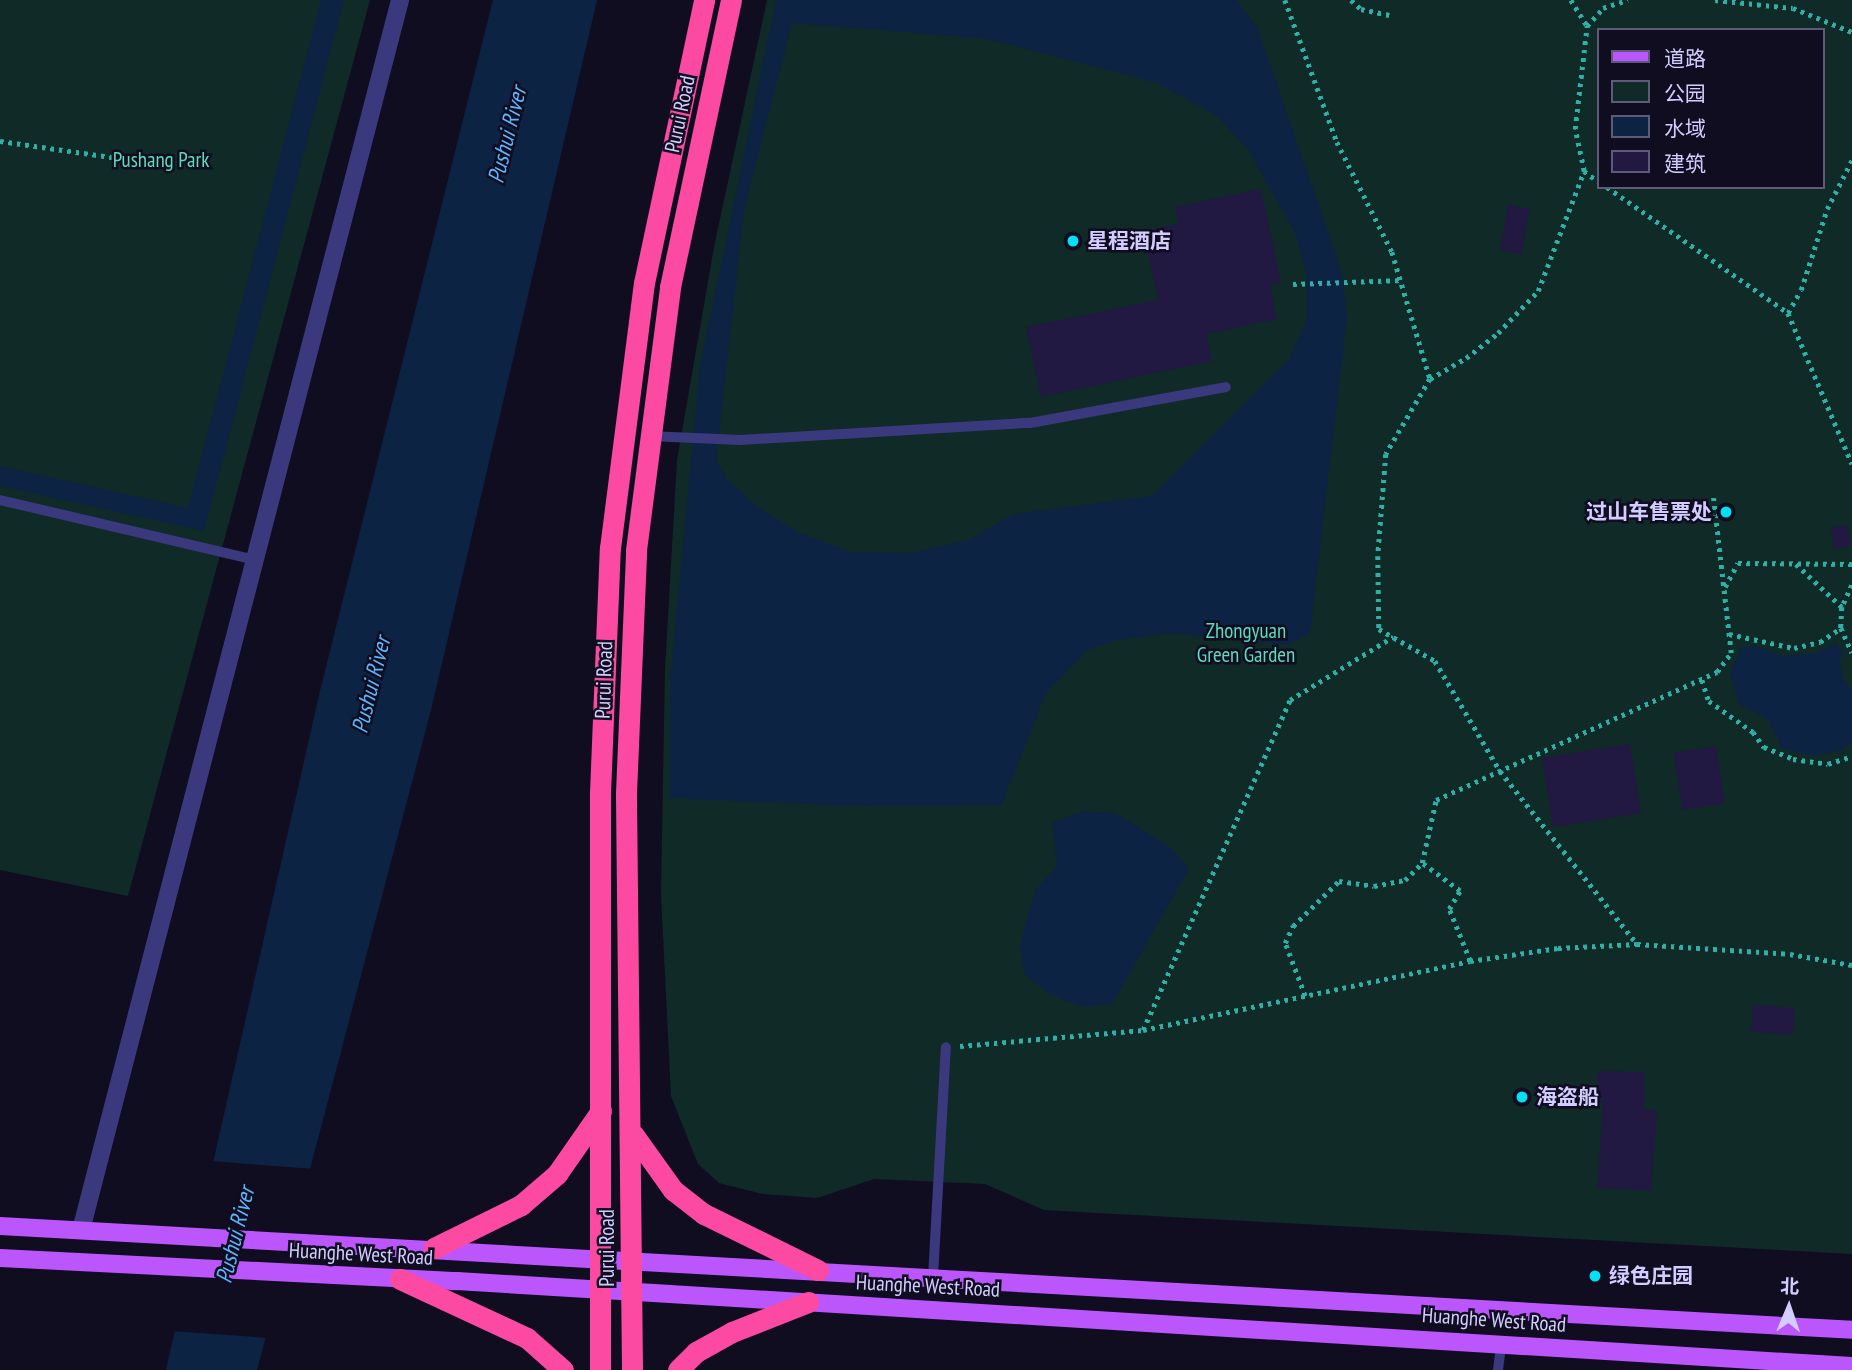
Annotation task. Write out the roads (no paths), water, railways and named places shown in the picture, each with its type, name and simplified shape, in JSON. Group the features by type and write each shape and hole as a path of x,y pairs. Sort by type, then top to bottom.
{"highway":[{"name":"Purui Road","path":"600,1370 600,779 610,548 644,283 704,0"},
{"name":"Purui Road","path":"632,1370 628,676 649,436 672,275 731,0"},
{"path":"434,1248 521,1205 557,1174 601,1111"},
{"path":"631,1131 673,1190 704,1214 818,1270"},
{"path":"400,1279 527,1338 563,1370"},
{"path":"678,1370 696,1352 732,1332 808,1302"}],"main road":[{"name":"Huanghe West Road","path":"0,1226 601,1257 1852,1330"},
{"name":"Huanghe West Road","path":"0,1258 808,1302 1852,1366"}],"street":[{"path":"81,1230 400,0"}],"lane":[{"path":"649,436 740,440 1030,423 1226,387"},
{"path":"0,500 255,560"},
{"path":"933,1277 946,1047"},
{"path":"1498,1370 1501,1343"}],"water":[{"path":"321,0 344,0 204,531 0,486 0,466 188,508"},
{"name":"Pushui River","path":"493,0 597,0 431,710 257,1370 166,1370 320,691"},
{"path":"776,0 1236,0 1257,27 1342,273 1347,317 1310,633 1288,645 1172,633 1116,640 1088,650 1046,693 1001,805 852,806 670,798 670,680 700,366","holes":["792,23 988,39 1157,83 1217,116 1247,148 1295,233 1307,276 1306,322 1289,359 1152,496 1014,514 969,540 910,553 851,552 799,533 759,508 727,479 716,460 744,210"]},
{"path":"1836,643 1843,654 1839,661 1843,679 1852,690 1852,742 1842,750 1814,756 1782,748 1768,720 1739,704 1730,673 1741,647 1756,646 1781,656 1816,653"},
{"path":"1083,811 1115,813 1170,847 1189,869 1112,1004 1082,1007 1048,993 1025,975 1020,945 1035,890 1057,867 1052,823"}],"place":[{"name":"星程酒店","path":"1073,241"},
{"name":"过山车售票处","path":"1726,512"},
{"name":"海盗船","path":"1522,1097"},
{"name":"绿色庄园","path":"1595,1276"}],"park label":[{"name":"Pushang Park","path":"161,160"},
{"name":"Zhongyuan Green Garden","path":"1246,643"}]}
